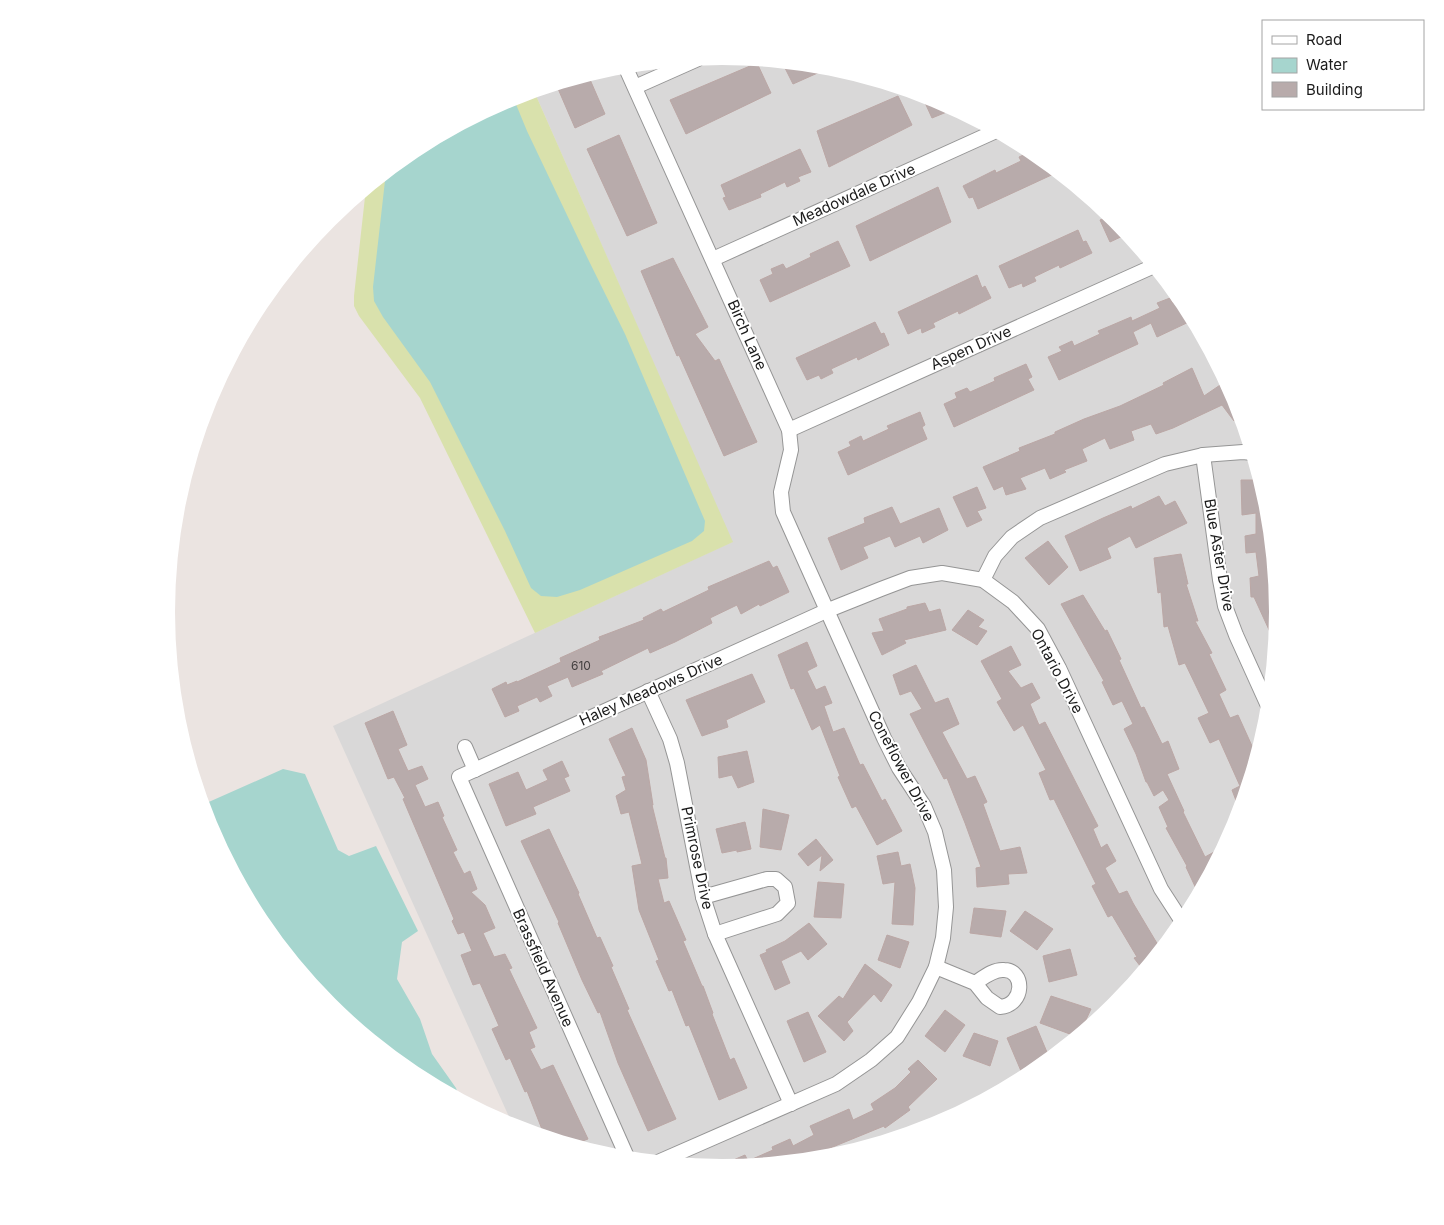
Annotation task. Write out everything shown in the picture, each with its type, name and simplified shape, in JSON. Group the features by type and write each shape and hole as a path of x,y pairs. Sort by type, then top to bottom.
{"street":[{"path":"635,87 681,67"},
{"name":"Birch Lane","path":"629,74 789,430 791,450 780,492 783,512 826,611"},
{"name":"Meadowdale Drive","path":"713,259 989,134"},
{"name":"Aspen Drive","path":"789,430 1148,269"},
{"path":"983,580 995,556 1012,537 1040,518 1165,464 1203,455 1245,452"},
{"name":"Blue Aster Drive","path":"1203,455 1225,606 1263,695"},
{"name":"Ontario Drive","path":"826,611 910,578 942,574 983,580 1013,602 1038,629 1059,668 1157,880 1178,915"},
{"name":"Haley Meadows Drive","path":"459,777 826,611"},
{"name":"Coneflower Drive","path":"669,1157 836,1084 871,1060 897,1037 919,1002 936,967 943,938 946,906 944,870 935,832 924,806 899,768 884,738 826,611"},
{"name":"Primrose Drive","path":"648,691 670,739 677,763 703,897 715,934 791,1104"},
{"path":"465,747 475,770"},
{"name":"Brassfield Avenue","path":"459,777 624,1151"},
{"path":"703,897 767,879 776,879 785,887 788,903 777,914 715,934"},
{"path":"936,967 975,983"}],"shaded area":[{"path":"686,66 758,66 793,70 864,84 932,107 996,138 1055,178 1109,225 1156,279 1196,339 1228,403 1251,471 1265,541 1270,612 1268,648 1265,684 1251,754 1228,822 1213,855 1177,917 1156,946 1109,1000 1083,1024 1026,1068 996,1087 964,1104 898,1131 829,1149 793,1155 758,1159 686,1159 615,1149 580,1141 546,1131 509,1117 333,726 732,542 537,97 580,84 615,76"}],"green space":[{"path":"537,97 733,542 535,633 420,398 359,316 354,306 365,198 418,157 448,138 480,121"}],"water":[{"path":"516,105 625,334 705,521 704,531 692,541 580,590 557,597 541,596 531,588 505,531 430,382 383,317 374,301 373,287 385,181 448,138 480,121"},
{"path":"283,769 305,774 338,850 349,856 376,846 418,931 402,942 397,979 420,1019 432,1054 457,1092 418,1068 389,1047 335,1000 310,973 267,917 248,886 231,855 209,802"}],"building":[{"path":"750,66 758,66 771,93 686,134 670,100"},
{"path":"786,69 816,74 793,84"},
{"path":"591,82 605,114 575,128 559,90"},
{"path":"898,96 912,125 829,167 817,131"},
{"path":"926,105 945,113 932,118"},
{"path":"619,135 657,223 627,236 587,149"},
{"path":"800,149 811,172 798,177 800,181 787,187 785,182 760,194 761,197 729,210 723,198 726,197 721,185"},
{"path":"1023,155 1051,175 978,209 973,197 969,198 963,186 995,170 996,173 1021,161 1019,157"},
{"path":"938,187 951,222 870,261 856,226"},
{"path":"1102,219 1120,237 1110,242 1100,220"},
{"path":"1078,230 1083,242 1086,241 1092,253 1060,268 1059,265 1034,277 1036,281 1023,287 1022,283 1009,288 999,266"},
{"path":"838,241 850,266 770,302 760,280 773,274 771,269 783,264 786,269 811,257 810,254"},
{"path":"673,258 708,327 695,334 715,361 719,359 757,442 724,456 679,355 677,356 641,271"},
{"path":"977,275 982,288 985,286 991,298 959,314 958,311 933,323 935,327 922,333 921,328 908,334 898,312"},
{"path":"1170,298 1186,323 1157,337 1151,323 1133,332 1138,344 1059,380 1048,357 1062,351 1059,347 1072,341 1074,346 1100,334 1098,331 1131,317 1132,321 1160,308 1157,303"},
{"path":"875,322 881,334 884,333 889,345 858,360 857,357 831,369 833,373 821,379 819,375 807,380 796,358"},
{"path":"1026,364 1032,377 1028,379 1034,390 954,427 944,404 957,398 955,393 967,388 970,392 995,381 994,378"},
{"path":"1192,368 1204,396 1220,385 1234,421 1222,405 1156,434 1151,424 1131,431 1134,440 1110,449 1105,438 1082,449 1087,461 1064,470 1066,472 1050,479 1045,468 1020,478 1026,489 1006,495 1003,486 994,490 983,467 1020,451 1019,448 1055,434 1055,432 1084,419 1120,406 1164,385 1163,383"},
{"path":"920,412 925,425 922,427 927,439 848,475 838,452 851,446 849,442 861,436 863,441 889,429 887,426"},
{"path":"1241,480 1253,480 1265,541 1270,612 1269,630 1254,597 1251,597 1250,578 1259,576 1256,552 1246,553 1245,536 1256,534 1256,513 1242,515"},
{"path":"977,487 986,508 977,511 982,520 967,527 953,497"},
{"path":"1159,496 1165,506 1175,501 1187,523 1136,548 1130,536 1107,548 1111,558 1080,571 1065,536 1131,506 1132,509"},
{"path":"892,507 900,524 939,508 948,530 923,543 920,536 895,547 890,536 863,547 868,558 841,570 828,538 865,523 864,518"},
{"path":"1048,541 1068,567 1049,585 1025,558"},
{"path":"1181,554 1188,584 1186,584 1198,621 1195,621 1212,653 1209,654 1226,690 1219,694 1230,718 1238,715 1253,747 1236,800 1232,790 1240,786 1219,739 1210,743 1198,718 1209,713 1185,663 1179,665 1168,626 1164,627 1161,592 1158,593 1154,558"},
{"path":"769,561 773,568 777,566 789,592 760,606 759,604 741,614 737,605 710,618 712,623 675,642 650,653 648,648 601,671 603,674 572,687 568,677 547,686 552,696 540,702 537,697 517,706 519,711 505,717 492,689 506,682 507,685 517,682 561,662 560,658 600,640 599,637 644,620 643,618 661,609 663,612 709,590 708,587"},
{"path":"1083,595 1105,631 1107,630 1141,708 1144,707 1162,744 1168,741 1179,769 1167,774 1205,857 1214,852 1195,887 1187,866 1166,828 1168,827 1159,807 1169,800 1163,790 1154,796 1146,782 1124,729 1133,724 1122,701 1113,705 1102,682 1104,681 1061,604"},
{"path":"925,603 929,612 940,609 946,630 904,640 906,643 882,655 872,633 884,631 879,619 907,609 907,607"},
{"path":"968,610 984,620 978,627 987,631 977,645 952,630"},
{"path":"807,642 817,666 807,671 816,690 825,686 832,703 824,706 833,732 844,728 860,765 863,764 882,801 885,799 902,831 877,845 856,806 852,808 838,777 840,776 820,725 812,730 794,688 791,689 778,655"},
{"path":"1011,646 1021,665 1008,671 1021,688 1032,683 1040,698 1030,704 1039,725 1045,722 1098,826 1093,829 1101,848 1107,844 1116,861 1105,868 1119,894 1127,891 1157,944 1140,966 1134,958 1137,957 1112,915 1108,917 1092,886 1096,884 1054,799 1050,800 1039,773 1046,770 1023,725 1014,731 997,702 1002,699 981,661"},
{"path":"916,665 935,703 948,698 959,724 942,732 967,779 975,776 987,802 983,804 1000,851 1020,847 1027,873 1008,874 1009,884 977,887 976,868 981,867 965,823 947,778 944,779 910,714 922,709 911,691 900,695 893,675"},
{"path":"752,674 765,702 726,720 728,727 702,736 686,700"},
{"path":"393,711 407,745 398,749 408,771 422,766 428,779 415,785 425,807 438,802 444,816 442,817 457,850 453,852 464,874 470,871 477,889 471,892 485,905 495,928 483,933 494,957 505,954 512,968 509,969 537,1028 529,1032 535,1047 530,1049 541,1070 553,1065 588,1139 582,1141 542,1129 527,1091 525,1092 510,1058 506,1060 492,1029 499,1026 480,983 473,985 461,955 472,951 464,932 458,934 452,921 454,919 403,799 405,798 394,777 388,779 365,723"},
{"path":"632,728 646,760 652,805 666,858 668,878 658,879 664,903 669,901 686,940 683,941 703,986 730,1060 734,1058 747,1088 719,1100 689,1025 686,1026 672,990 669,991 656,961 659,960 639,910 632,866 642,864 629,812 621,814 616,796 626,790 622,777 626,776 609,739"},
{"path":"747,751 754,782 738,788 732,775 719,778 718,757"},
{"path":"562,761 569,776 564,778 570,791 533,807 536,814 506,826 489,784 518,772 526,790 548,780 543,770"},
{"path":"763,809 789,815 781,850 760,847"},
{"path":"745,822 751,849 722,853 716,829"},
{"path":"549,829 579,893 597,938 600,937 613,966 611,967 629,1009 627,1010 676,1119 648,1131 618,1063 600,1012 598,1013 582,980 559,922 521,841"},
{"path":"816,839 833,860 820,871 822,855 808,866 798,854"},
{"path":"898,852 901,866 910,864 915,888 913,925 892,924 895,882 883,884 877,856"},
{"path":"818,882 844,884 841,918 814,917"},
{"path":"974,908 1006,911 1001,937 970,933"},
{"path":"1025,911 1053,929 1037,950 1010,931"},
{"path":"809,923 827,944 808,960 801,951 781,961 790,983 775,990 760,955 785,941"},
{"path":"887,935 909,942 900,968 878,960"},
{"path":"1070,949 1077,975 1049,982 1043,956"},
{"path":"865,964 892,985 881,1002 874,994 847,1022 853,1031 844,1041 818,1016 839,996 843,999"},
{"path":"1051,996 1091,1009 1085,1022 1071,1034 1040,1023"},
{"path":"945,1010 965,1025 945,1052 925,1036"},
{"path":"808,1012 826,1052 804,1062 787,1021"},
{"path":"1036,1026 1047,1053 1021,1071 1007,1038"},
{"path":"974,1033 998,1041 990,1066 963,1056"},
{"path":"918,1060 937,1079 908,1107 910,1110 885,1128 884,1126 827,1149 752,1159 773,1150 772,1147 790,1139 793,1146 814,1135 810,1126 849,1109 853,1120 874,1110 871,1104 895,1088 911,1072 908,1069"},
{"path":"745,1155 747,1159 734,1160"}]}
